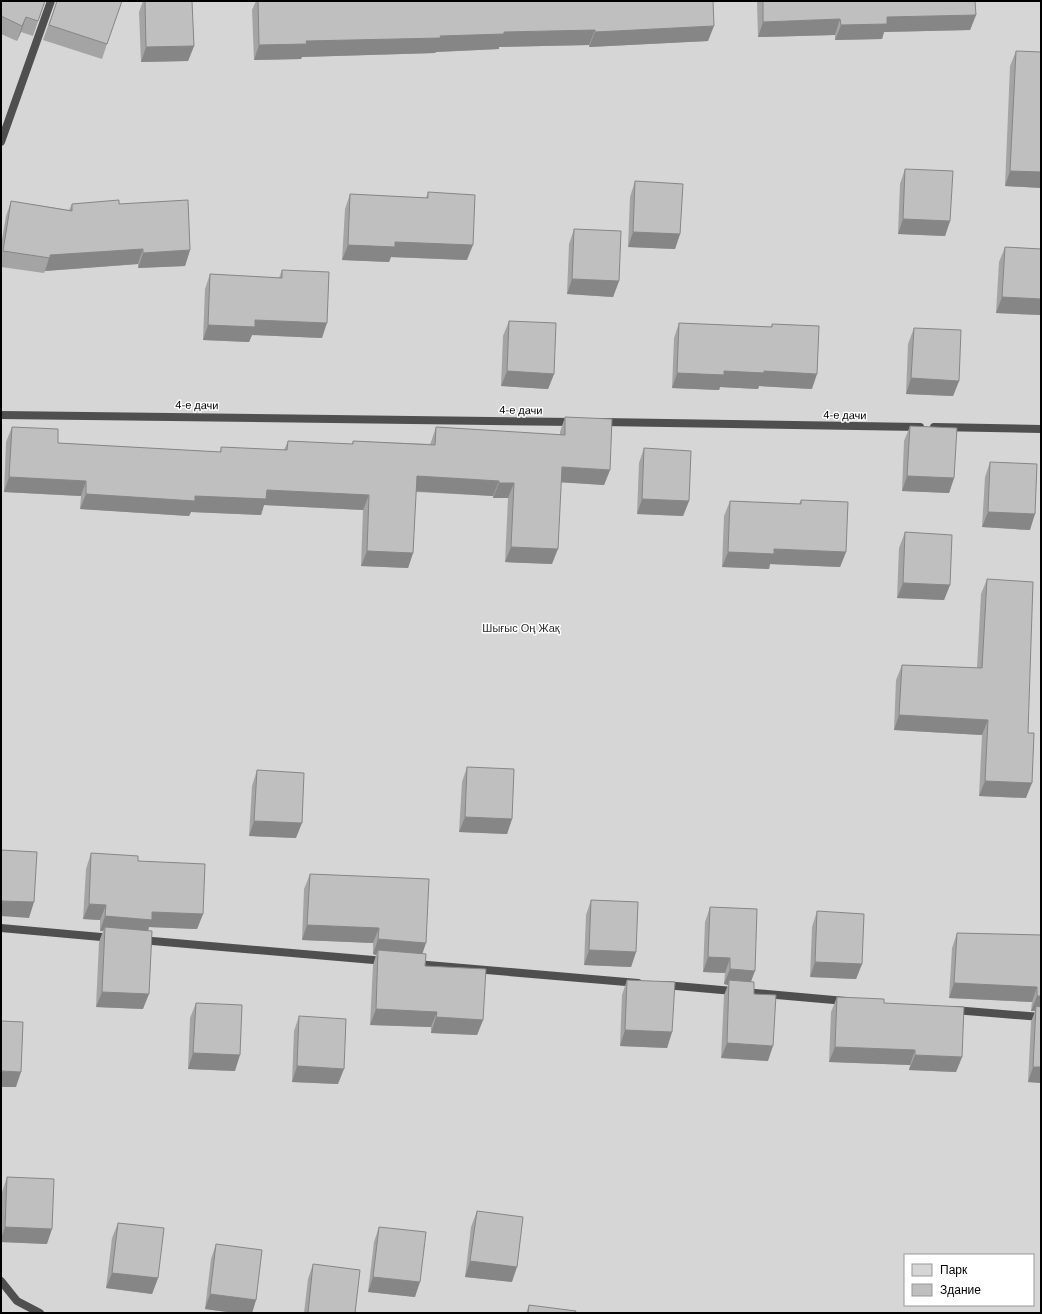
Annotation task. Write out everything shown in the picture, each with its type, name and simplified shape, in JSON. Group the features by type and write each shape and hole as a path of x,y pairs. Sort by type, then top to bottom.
{"lane":[{"path":"1,142 51,1"},
{"name":"4-е дачи","path":"1,415 1041,429"},
{"path":"1,928 120,938"},
{"path":"136,940 390,962"},
{"path":"406,963 644,983"},
{"path":"660,985 850,1001"},
{"path":"946,1009 1041,1018"},
{"path":"1,1281 17,1301 40,1313"}],"green space":[{"name":"Шығыс Оң Жақ","path":"1,1 1041,1 1041,1313 1,1313"}],"building":[{"path":"1,1 45,1 38,21 26,17 22,26 1,16"},
{"path":"57,1 122,1 107,44 49,25"},
{"path":"145,1 192,1 194,46 146,47"},
{"path":"258,1 713,1 714,26 595,32 595,30 504,32 504,34 440,36 441,38 306,41 307,44 259,45"},
{"path":"763,1 975,1 976,15 887,17 887,24 841,25 840,19 763,22"},
{"path":"1016,51 1041,52 1041,172 1010,171"},
{"path":"905,169 953,171 950,221 903,219"},
{"path":"635,181 683,184 680,234 633,232"},
{"path":"428,192 475,195 473,245 395,242 395,247 348,245 350,194 428,198"},
{"path":"119,200 119,204 188,200 190,250 143,253 143,249 50,255 50,258 3,251 11,201 72,211 72,204"},
{"path":"574,229 621,231 619,281 572,279"},
{"path":"1005,247 1041,249 1041,299 1002,297"},
{"path":"282,270 329,272 327,323 255,320 255,327 208,325 210,274 282,278"},
{"path":"509,321 556,323 554,374 507,371"},
{"path":"679,323 772,327 772,324 819,326 817,374 764,371 764,373 724,371 724,375 677,373"},
{"path":"914,328 961,330 959,381 911,378"},
{"path":"565,417 612,419 610,470 562,467 558,549 511,547 514,483 499,483 499,481 417,476 413,553 367,551 369,495 267,490 266,499 195,496 195,501 86,494 86,481 9,477 12,427 58,429 58,443 221,452 221,447 287,450 288,441 353,444 353,441 435,445 436,427 565,435"},
{"path":"910,426 957,428 954,478 907,476"},
{"path":"644,448 691,451 689,501 642,499"},
{"path":"990,462 1037,464 1035,514 988,512"},
{"path":"801,500 848,502 846,552 774,549 774,554 728,552 730,501 801,504"},
{"path":"905,532 952,535 950,585 903,583"},
{"path":"987,579 1033,582 1028,733 1034,733 1032,783 985,781 988,720 899,715 902,665 982,668"},
{"path":"467,767 514,769 512,819 465,817"},
{"path":"257,770 304,773 302,823 254,821"},
{"path":"1,850 37,852 34,902 1,901"},
{"path":"91,853 138,856 138,861 205,864 203,914 152,912 152,920 105,916 106,905 89,904"},
{"path":"310,874 429,879 426,943 378,939 379,928 307,925"},
{"path":"591,900 638,902 636,952 589,950"},
{"path":"710,907 757,909 755,971 730,969 730,958 708,957"},
{"path":"817,911 864,914 862,964 815,962"},
{"path":"105,927 152,931 149,994 102,992"},
{"path":"957,933 1041,935 1041,996 1037,996 1037,987 954,983"},
{"path":"378,950 426,954 425,966 486,969 483,1020 436,1017 437,1012 376,1009"},
{"path":"627,980 675,982 672,1032 625,1030"},
{"path":"729,980 754,982 754,994 776,995 773,1046 727,1043"},
{"path":"837,997 884,999 884,1003 964,1007 962,1057 915,1055 915,1050 835,1047"},
{"path":"196,1003 242,1005 240,1055 193,1053"},
{"path":"1036,1006 1041,1007 1041,1067 1033,1067"},
{"path":"299,1016 346,1019 344,1069 297,1066"},
{"path":"1,1021 23,1022 21,1072 1,1071"},
{"path":"7,1177 54,1179 52,1229 5,1227"},
{"path":"477,1211 523,1217 517,1267 470,1261"},
{"path":"118,1223 164,1228 158,1278 112,1273"},
{"path":"379,1227 426,1232 420,1282 373,1277"},
{"path":"216,1244 262,1250 256,1300 210,1294"},
{"path":"313,1264 360,1270 355,1313 308,1313"},
{"path":"529,1305 576,1311 575,1313 528,1313"}]}
